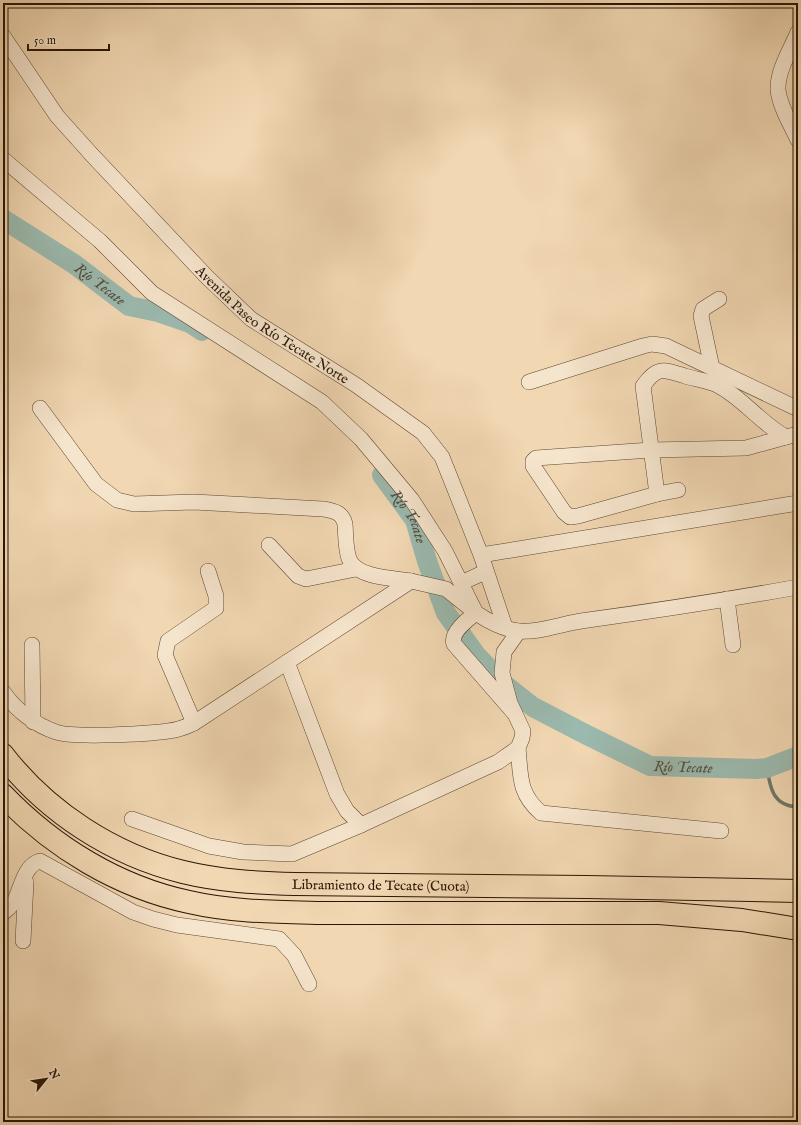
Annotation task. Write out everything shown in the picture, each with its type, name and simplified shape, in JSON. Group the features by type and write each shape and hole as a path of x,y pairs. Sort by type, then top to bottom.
{"highway":[{"name":"Libramiento de Tecate (Cuota)","path":"3,755 24,780 47,801 104,842 158,865 211,878 249,883 798,891"},
{"name":"Libramiento de Tecate (Cuota)","path":"3,795 54,841 82,859 130,884 196,904 273,912 322,914 659,913 742,920 798,929"}],"street":[{"path":"798,32 780,73 778,90 782,104 798,140"},
{"name":"Avenida Paseo Río Tecate Norte","path":"3,36 57,116 207,277 251,320 356,385 423,433 442,457 481,556 493,593 512,629"},
{"path":"3,158 100,241 152,293 322,402 361,439 412,500 445,551 461,583 472,613"},
{"path":"712,368 701,316 703,309 719,299"},
{"path":"529,382 652,344 666,346 798,409"},
{"path":"657,494 643,386 651,374 663,369 717,385 736,398 766,425 792,436"},
{"path":"40,408 96,484 117,500 134,504 194,502 323,509 338,512 343,518 345,524 349,557 356,569 366,574 417,582 446,589 472,613 512,629 727,599 798,587"},
{"path":"678,490 657,494 570,517 564,512 533,466 533,461 536,458 651,450 746,448 792,436"},
{"path":"481,556 798,503"},
{"path":"269,545 298,576 306,579 356,569"},
{"path":"194,723 165,655 168,641 216,608 216,596 208,571"},
{"path":"461,583 485,572"},
{"path":"3,692 8,699 33,722 57,733 92,735 167,732 194,723 288,662 417,582"},
{"path":"493,593 472,613 452,642 456,649 515,714"},
{"path":"727,599 733,645"},
{"path":"132,819 209,846 243,852 292,854 361,825 498,762 518,748 521,743 523,730 515,714 504,684 502,660 512,629"},
{"path":"32,644 33,722"},
{"path":"288,662 337,794 347,811 361,825"},
{"path":"518,748 524,793 531,804 541,813 721,831"},
{"path":"3,913 13,903 29,867 40,861 133,912 153,919 177,925 279,939 294,955 309,984"},
{"path":"23,941 27,873"}],"waterway":[{"name":"Río Tecate","path":"3,219 74,264 129,306 158,312 190,323 202,331"},
{"name":"Río Tecate","path":"382,475 415,520 427,561 446,613 477,656 504,684 533,707 650,766 756,769 767,768 798,756"},
{"path":"767,768 774,795 783,803 798,807"}]}
